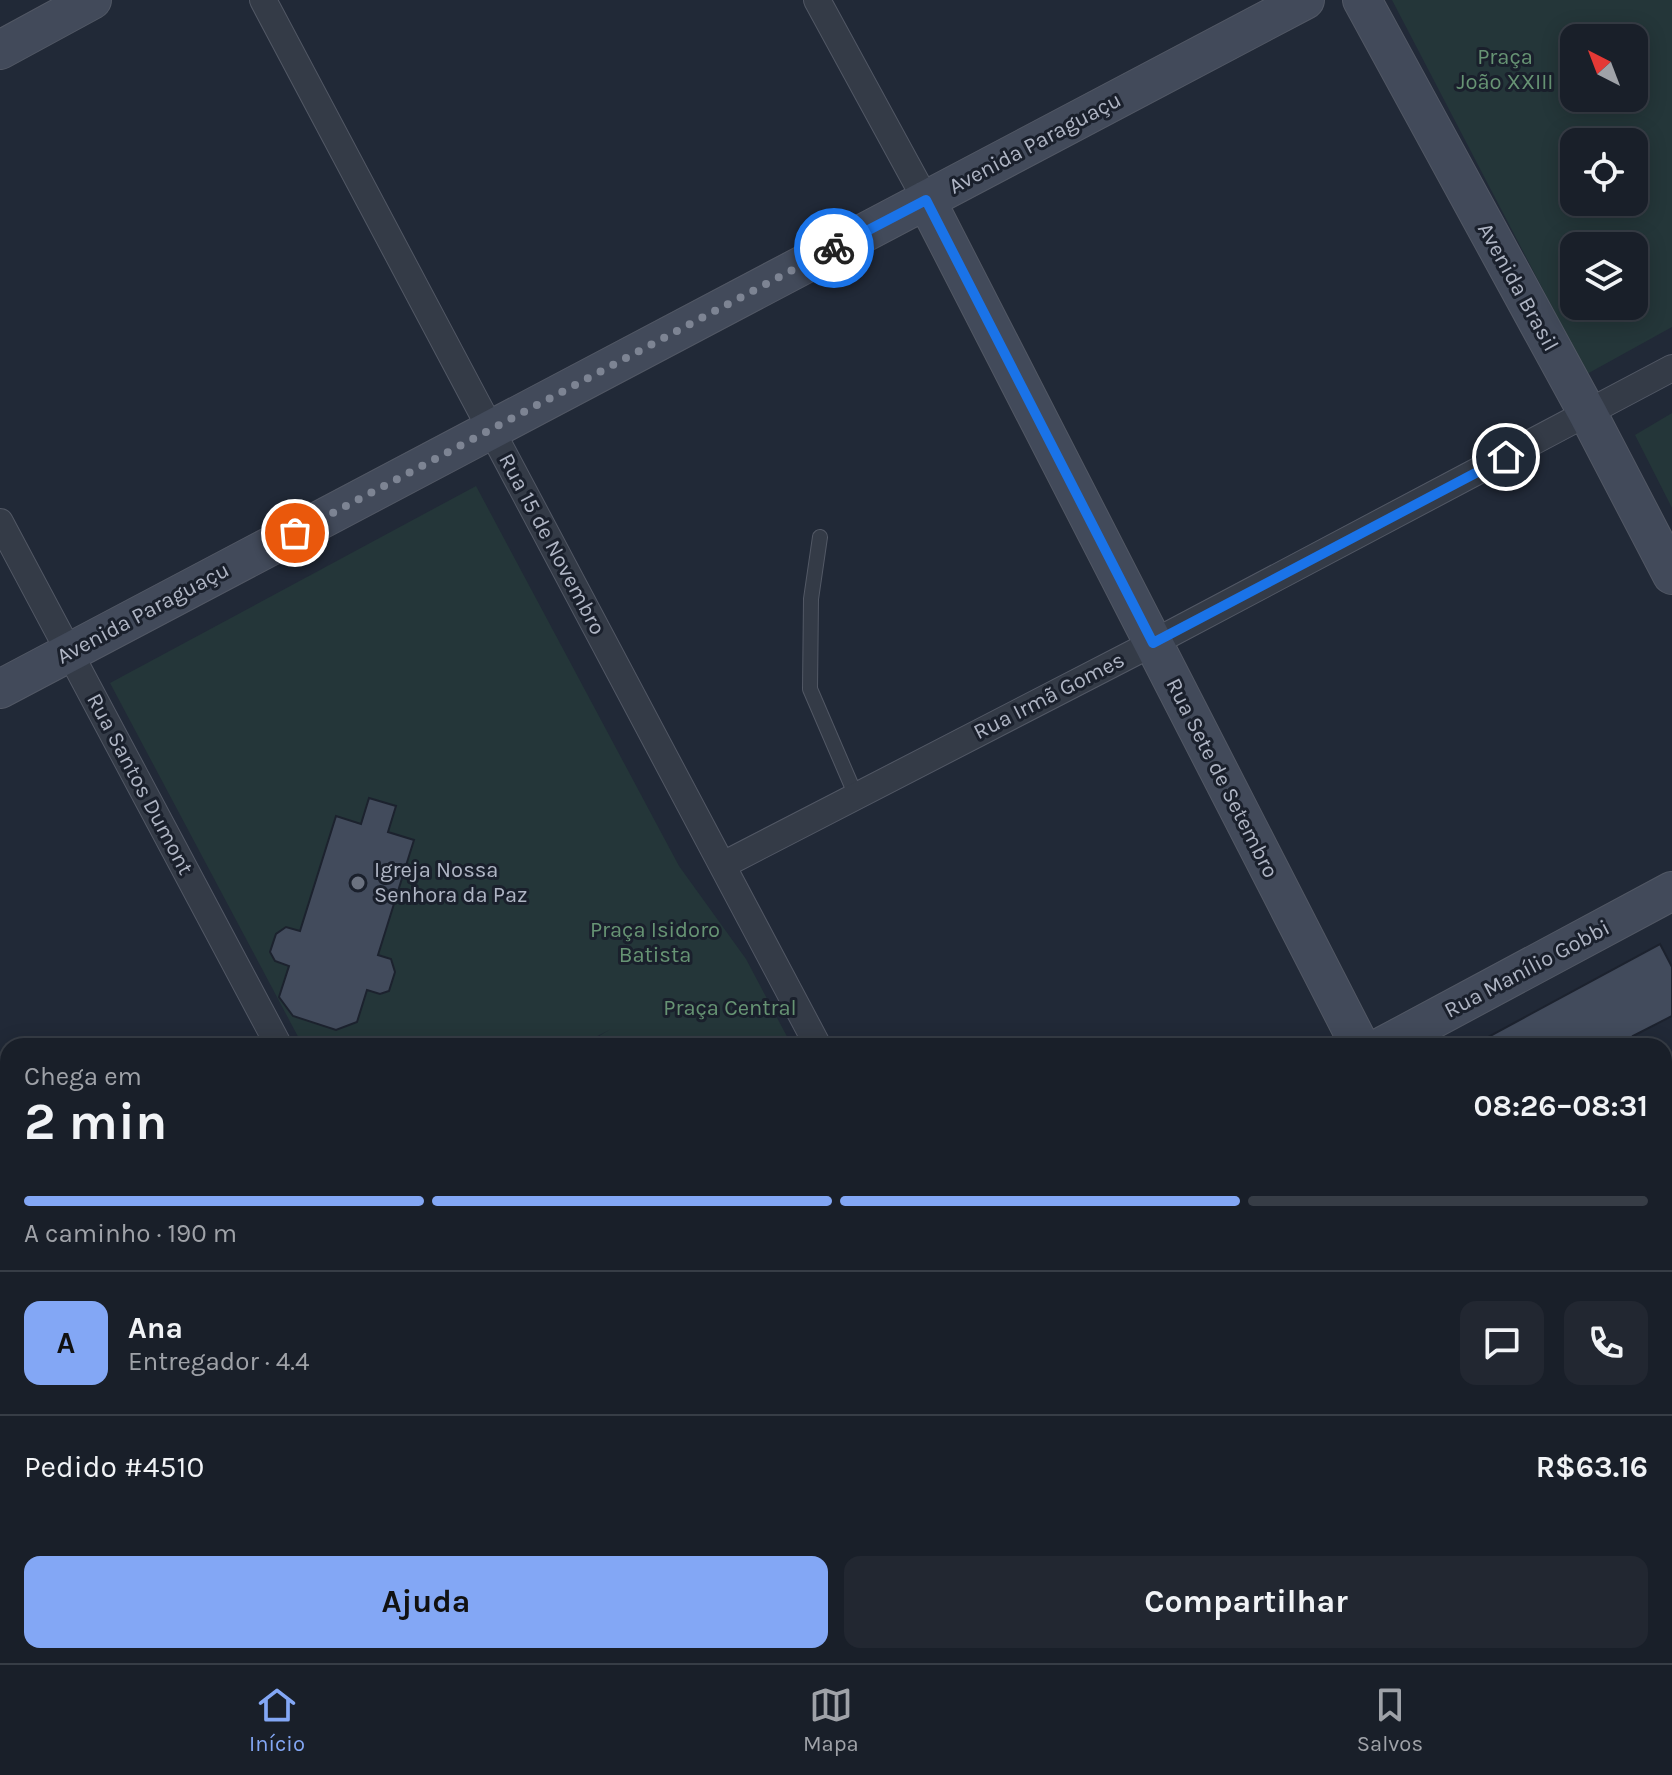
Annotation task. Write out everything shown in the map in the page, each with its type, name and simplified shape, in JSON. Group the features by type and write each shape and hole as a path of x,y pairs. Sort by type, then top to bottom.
{"main road":[{"path":"0,50 92,0"},
{"name":"Avenida Paraguaçu","path":"0,689 1305,0"},
{"name":"Avenida Brasil","path":"1362,0 1588,414 1672,575"},
{"name":"Rua Sete de Setembro","path":"926,200 1356,1038"},
{"name":"Rua Manílio Gobbi","path":"1398,1038 1672,891"}],"street":[{"name":"Rua 15 de Novembro","path":"263,0 814,1038"},
{"name":"Rua Sete de Setembro","path":"817,0 926,200"},
{"name":"Rua Irmã Gomes","path":"723,865 1153,643 1672,368"},
{"name":"Rua Santos Dumont","path":"0,522 275,1038"}],"lane":[{"path":"820,537 811,599 810,689 856,796"}],"green space":[{"name":"Praça João XXIII","path":"1392,0 1672,0 1672,327 1587,374"},
{"path":"1672,413 1672,508 1635,435"},
{"path":"476,486 679,866 746,959 788,1038 596,1038 611,1029 594,1038 299,1038 110,683"}],"building":[{"name":"Igreja Nossa Senhora da Paz","path":"369,798 396,806 388,832 414,840 378,955 391,959 395,972 389,991 380,994 367,990 357,1022 336,1030 293,1016 279,997 289,966 275,961 270,952 276,934 286,927 300,931 336,816 361,824"},
{"path":"1660,944 1672,967 1672,1016 1634,1038 1486,1038"}],"way so far":[{"path":"295,533 834,248"}],"place":[{"name":"Igreja Nossa Senhora da Paz","path":"358,883"}],"route":[{"path":"834,248 926,200 1153,643 1506,457"}],"park label":[{"name":"Praça Isidoro Batista","path":"655,942"},
{"name":"Praça Central","path":"730,1008"}]}
